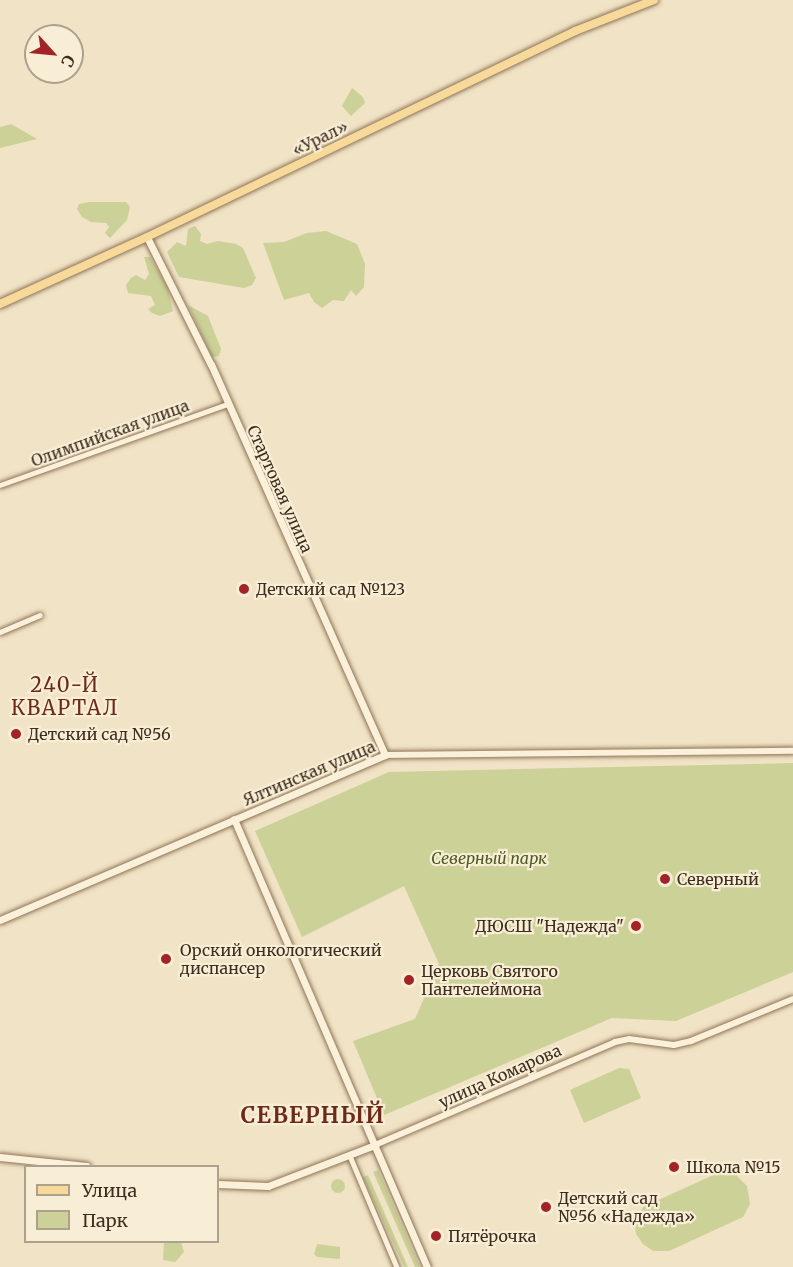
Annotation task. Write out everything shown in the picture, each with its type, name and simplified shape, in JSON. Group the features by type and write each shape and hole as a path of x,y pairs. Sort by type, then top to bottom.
{"main road":[{"name":"«Урал»","path":"0,304 147,237 575,31 654,0"},
{"name":"Стартовая улица","path":"147,237 228,404 385,755"},
{"name":"Ялтинская улица","path":"0,920 385,755"},
{"path":"234,819 427,1267"},
{"name":"улица Комарова","path":"219,1184 268,1186 375,1145"},
{"path":"0,1157 70,1165"}],"street":[{"name":"Олимпийская улица","path":"0,485 228,404"},
{"path":"0,632 40,615"},
{"name":"Ялтинская улица","path":"385,755 793,751"},
{"name":"улица Комарова","path":"375,1145 615,1042 629,1039 674,1045 691,1041 793,999"},
{"path":"350,1156 398,1267"}],"green space":[{"path":"352,88 363,97 365,103 351,116 342,106"},
{"path":"11,124 37,139 0,148 0,127"},
{"path":"126,202 130,207 127,220 110,238 105,233 109,227 106,223 91,222 82,217 77,209 79,204"},
{"path":"195,226 201,234 200,241 207,244 218,241 236,244 243,248 256,278 252,285 244,288 179,277 167,252 177,242 186,246 188,229"},
{"path":"326,231 357,244 365,264 364,287 356,296 351,290 344,301 333,300 322,308 314,302 309,293 284,300 263,243 284,242 307,233"},
{"path":"144,257 150,257 167,286 173,311 160,316 152,313 148,309 155,305 151,296 128,293 126,285 131,278 136,275 145,280 149,274"},
{"path":"188,305 208,316 221,349 219,356 212,357"},
{"name":"Северный парк","path":"793,763 793,972 676,1021 612,1018 384,1115 353,1041 415,1019 439,964 404,886 302,937 255,831 389,772"},
{"path":"619,1068 629,1069 641,1098 584,1123 570,1090"},
{"path":"378,1170 420,1267 415,1267 373,1172"},
{"path":"720,1172 735,1174 747,1186 750,1204 743,1217 669,1251 653,1251 643,1244 636,1234 635,1225 643,1207"},
{"path":"368,1175 408,1267 404,1267 363,1177"},
{"path":"338,1179 343,1181 345,1186 343,1191 338,1193 333,1191 331,1186 333,1181"},
{"path":"164,1243 181,1243 184,1252 175,1262 163,1260"},
{"path":"317,1244 340,1247 340,1259 317,1257 314,1254"}],"place":[{"name":"Детский сад №123","path":"244,589"},
{"name":"Детский сад №56","path":"16,734"},
{"name":"Северный","path":"665,879"},
{"name":"ДЮСШ \"Надежда\"","path":"636,926"},
{"name":"Орский онкологический диспансер","path":"166,959"},
{"name":"Церковь Святого Пантелеймона","path":"409,980"},
{"name":"Школа №15","path":"674,1167"},
{"name":"Детский сад №56 «Надежда»","path":"546,1207"},
{"name":"Пятёрочка","path":"436,1236"}],"district":[{"name":"240-Й КВАРТАЛ","path":"65,696"},
{"name":"СЕВЕРНЫЙ","path":"313,1116"}]}
